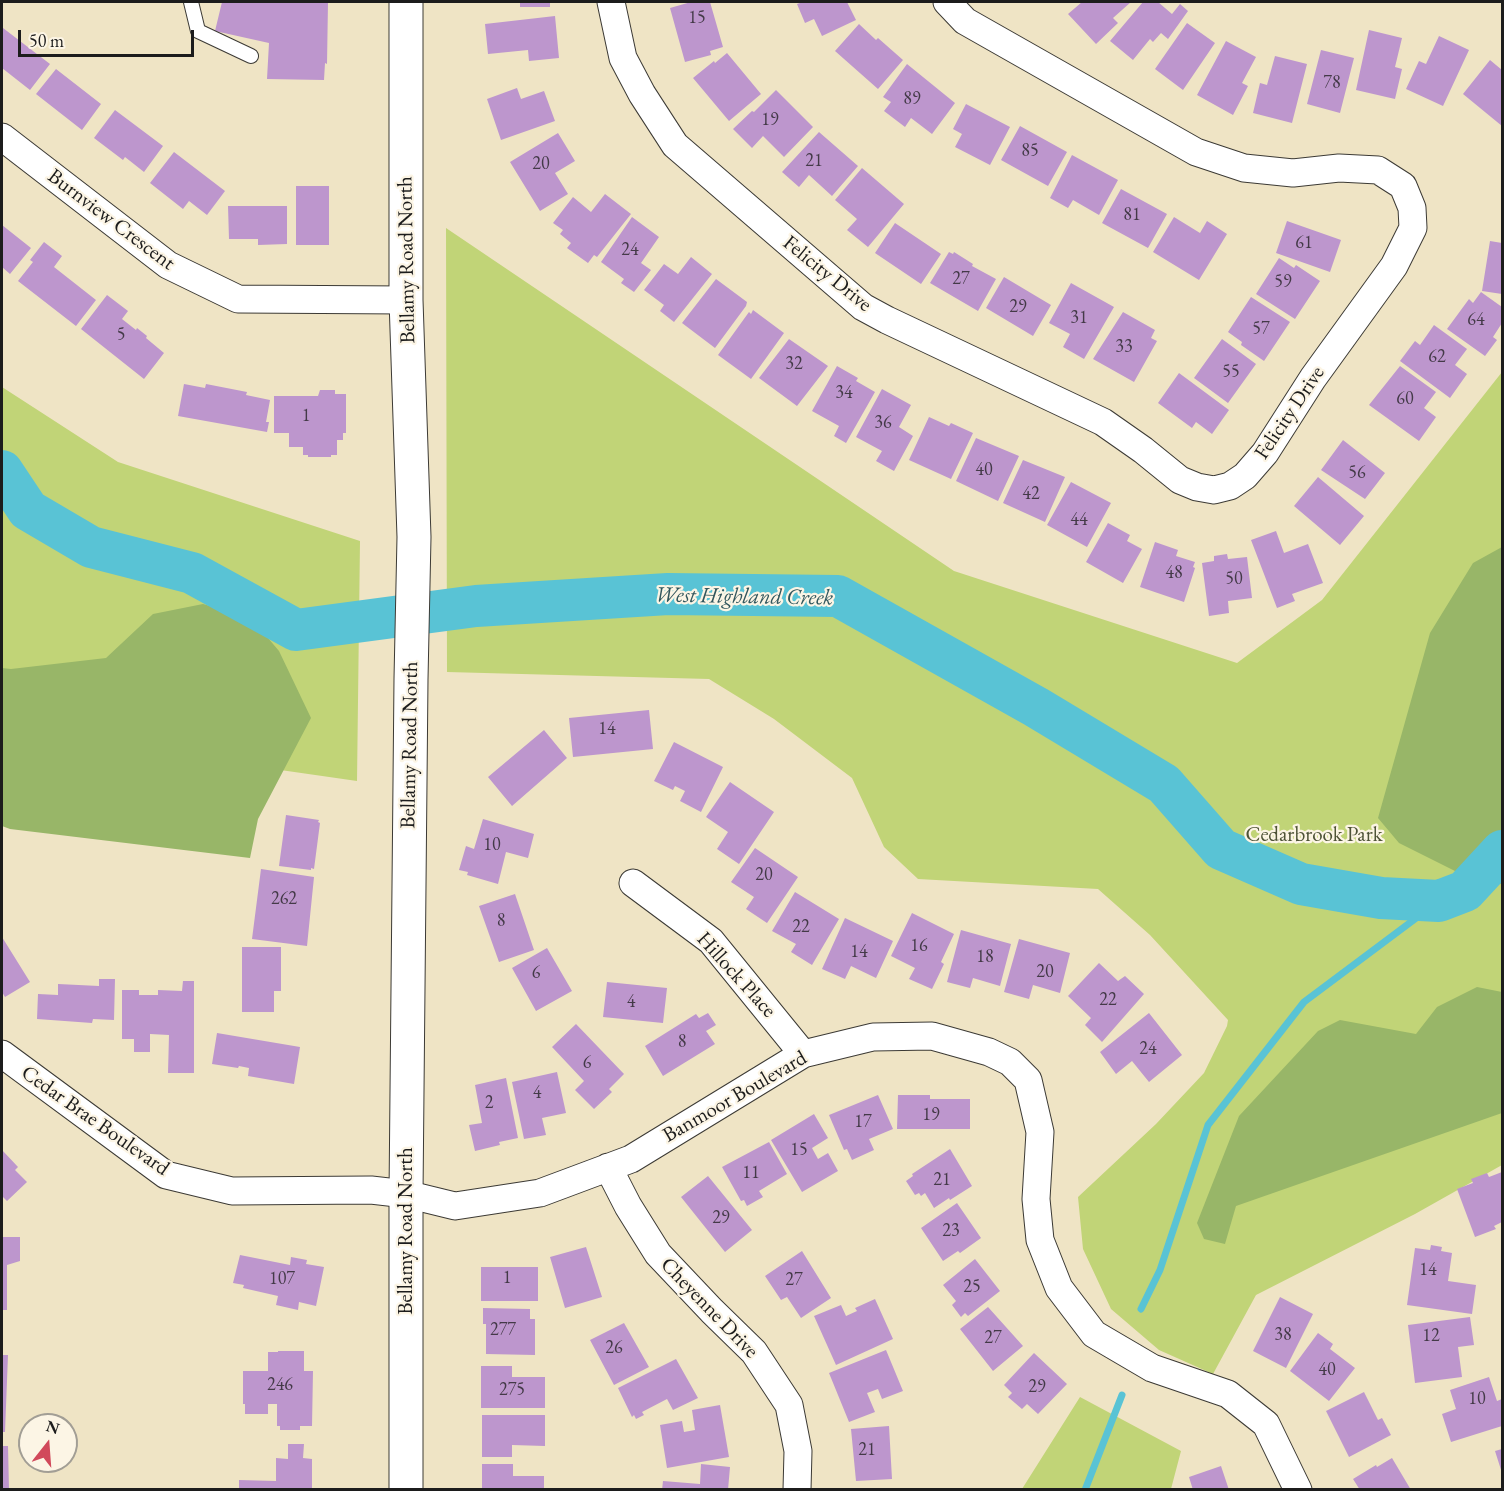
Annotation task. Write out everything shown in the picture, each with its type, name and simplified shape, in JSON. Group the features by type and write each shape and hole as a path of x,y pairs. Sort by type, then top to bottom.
{"street":[{"name":"Bellamy Road North","path":"406,2 406,300 414,537 406,1194 406,1490"},
{"name":"Felicity Drive","path":"611,2 623,58 642,94 675,145 863,307 1103,422 1180,480 1197,487 1214,490 1230,486 1245,476 1265,453 1313,378 1394,266 1413,228 1412,208 1403,186 1377,170 1339,168 1293,173 1245,168 1196,152 965,21 946,2"},
{"name":"Burnview Crescent","path":"2,137 168,265 238,299 406,300"},
{"name":"Hillock Place","path":"633,883 711,941 803,1053"},
{"name":"Banmoor Boulevard","path":"406,1194 455,1206 540,1193 631,1159 803,1053 873,1037 932,1036 988,1052 1010,1062 1028,1080 1040,1132 1036,1199 1040,1239 1059,1288 1094,1334 1152,1368 1227,1394 1266,1424 1298,1490"},
{"name":"Cedar Brae Boulevard","path":"2,1054 166,1175 232,1191 370,1190 406,1194"},
{"name":"Cheyenne Drive","path":"608,1167 628,1206 658,1254 754,1352 789,1405 798,1451 797,1490"}],"lane":[{"path":"191,2 198,31 252,56"}],"green space":[{"name":"Cedarbrook Park","path":"446,228 954,571 1237,663 1322,600 1502,372 1502,1165 1415,1214 1256,1295 1213,1374 1159,1350 1111,1309 1083,1249 1078,1197 1156,1124 1204,1073 1228,1020 1150,935 1098,889 918,879 884,847 852,778 774,719 709,679 447,672"},
{"path":"2,387 118,462 360,541 357,781 2,730"},
{"path":"1502,547 1502,884 1473,880 1399,843 1378,818 1430,633 1473,563"},
{"path":"203,604 251,618 279,651 311,718 258,819 250,858 10,829 2,826 2,668 11,669 106,658 153,614"},
{"path":"1477,987 1502,992 1502,1113 1236,1206 1225,1244 1204,1239 1197,1223 1239,1116 1318,1031 1340,1020 1416,1034 1437,1007"},
{"path":"1080,1397 1181,1451 1171,1489 1022,1489"}],"building":[{"path":"222,2 328,2 327,64 325,63 324,80 267,79 269,43 215,31"},
{"path":"520,2 550,2 550,7 520,7"},
{"path":"691,2 710,2 723,47 710,51 711,55 685,62 670,8"},
{"path":"847,2 856,20 822,36 814,19 805,23 797,4"},
{"path":"1082,2 1131,2 1113,18 1118,23 1096,44 1068,14"},
{"path":"1143,2 1158,2 1172,14 1180,4 1188,11 1168,39 1161,33 1153,42 1150,39 1133,60 1110,41"},
{"path":"555,16 559,58 529,61 528,50 488,54 485,24"},
{"path":"1187,23 1215,43 1183,90 1155,69"},
{"path":"859,24 903,60 878,89 835,51"},
{"path":"3,28 50,64 30,90 2,68"},
{"path":"1369,30 1402,38 1395,67 1402,69 1395,99 1356,90"},
{"path":"1439,36 1469,50 1443,106 1406,89 1419,61 1426,64"},
{"path":"1226,41 1256,57 1242,83 1248,86 1233,115 1197,95"},
{"path":"1321,50 1354,58 1340,113 1307,104"},
{"path":"727,53 761,94 729,121 693,78"},
{"path":"1275,56 1307,64 1292,123 1253,113 1260,83 1267,85"},
{"path":"1490,60 1502,70 1502,126 1463,94"},
{"path":"907,64 955,103 932,134 911,118 905,127 884,111 891,102 883,97"},
{"path":"56,69 101,104 82,130 36,94"},
{"path":"517,88 521,99 544,91 555,121 501,140 487,99"},
{"path":"776,90 813,127 784,157 763,136 752,148 733,129"},
{"path":"966,104 1010,127 990,165 955,147 962,134 953,129"},
{"path":"115,110 163,146 144,172 125,157 123,160 94,138"},
{"path":"1020,126 1067,152 1048,186 1001,160"},
{"path":"819,132 858,166 832,196 809,175 799,187 782,172"},
{"path":"558,133 575,161 555,173 568,194 540,211 510,162"},
{"path":"174,152 225,191 207,215 189,201 183,209 150,183"},
{"path":"1072,155 1118,180 1099,215 1073,200 1068,208 1050,198"},
{"path":"862,168 904,204 868,247 847,230 857,219 835,200"},
{"path":"296,186 329,186 329,245 296,245"},
{"path":"1121,189 1167,214 1148,248 1102,223"},
{"path":"605,194 631,214 597,257 594,255 588,263 567,248 571,243 560,234 563,230 553,223 573,197 591,212"},
{"path":"228,206 287,206 287,244 258,245 258,239 229,239"},
{"path":"632,217 659,237 641,263 651,270 634,292 621,283 624,279 601,262"},
{"path":"1174,217 1200,233 1207,221 1227,234 1199,280 1153,252"},
{"path":"1287,221 1341,240 1330,272 1276,253"},
{"path":"895,223 941,254 921,284 875,253"},
{"path":"2,225 31,248 10,274 2,267"},
{"path":"1490,241 1502,243 1502,294 1482,291"},
{"path":"44,242 62,256 54,267 96,300 76,326 18,281 33,262 30,260"},
{"path":"949,252 953,254 954,252 973,264 972,266 996,279 978,311 930,283"},
{"path":"691,257 712,274 674,322 660,311 664,305 644,290 664,264 678,274"},
{"path":"1279,258 1294,268 1296,265 1320,281 1295,319 1256,294"},
{"path":"1004,277 1051,305 1033,336 986,308"},
{"path":"716,279 747,302 715,348 682,323"},
{"path":"1071,283 1114,307 1084,359 1063,347 1070,334 1049,323"},
{"path":"1481,292 1502,307 1502,323 1493,337 1497,340 1485,356 1447,329 1469,299 1473,303"},
{"path":"107,295 128,311 122,319 147,336 146,338 164,353 144,379 81,329"},
{"path":"1251,297 1290,322 1264,361 1241,345 1242,342 1228,332"},
{"path":"753,310 784,333 751,379 718,355 749,312 751,314"},
{"path":"1123,312 1155,330 1151,338 1157,341 1134,382 1093,359"},
{"path":"1434,325 1467,349 1455,365 1467,374 1450,398 1400,361 1415,341 1420,345"},
{"path":"789,339 828,366 797,406 759,378"},
{"path":"1222,339 1256,364 1228,403 1194,378"},
{"path":"837,366 858,378 856,381 875,392 846,443 834,436 839,426 812,411"},
{"path":"1400,366 1436,392 1424,408 1436,417 1419,441 1369,405"},
{"path":"1179,373 1229,410 1212,434 1196,422 1192,428 1158,403"},
{"path":"184,384 205,388 206,384 247,392 246,395 270,400 266,422 269,422 267,432 178,416"},
{"path":"882,389 911,405 899,427 913,436 894,471 876,461 882,451 856,437"},
{"path":"320,390 335,390 335,394 346,394 346,433 343,433 343,440 337,440 337,455 308,457 308,455 303,455 303,447 289,447 289,433 274,433 274,396 318,396"},
{"path":"929,417 949,426 951,423 973,433 951,479 909,460"},
{"path":"976,438 1019,456 998,501 956,481"},
{"path":"1343,440 1385,473 1365,499 1321,470"},
{"path":"1023,460 1065,477 1045,522 1003,503"},
{"path":"1318,477 1364,516 1340,545 1294,506"},
{"path":"1071,482 1111,503 1087,547 1047,525"},
{"path":"1108,523 1130,535 1127,541 1142,549 1123,583 1086,562"},
{"path":"1276,531 1284,553 1308,544 1323,583 1292,594 1295,601 1277,608 1251,540"},
{"path":"1155,542 1178,550 1176,556 1195,562 1184,602 1140,587"},
{"path":"1227,554 1228,559 1247,557 1252,598 1228,601 1229,613 1209,616 1202,563 1214,561 1214,556"},
{"path":"649,710 653,749 573,757 569,718"},
{"path":"544,730 567,758 512,806 488,777"},
{"path":"674,742 723,767 701,812 680,801 685,791 675,786 673,790 654,781"},
{"path":"730,782 774,812 739,864 717,849 728,832 706,817"},
{"path":"286,815 319,820 314,869 279,866"},
{"path":"483,819 534,834 528,858 506,852 498,884 467,875 468,872 459,870 466,846 474,849"},
{"path":"755,848 798,877 767,923 746,909 754,897 731,882"},
{"path":"261,869 314,877 307,946 252,939"},
{"path":"795,892 839,919 812,965 791,952 796,944 772,931"},
{"path":"515,894 534,950 499,962 479,906"},
{"path":"912,913 954,934 941,962 944,964 932,989 909,979 915,968 891,956"},
{"path":"845,918 893,941 876,978 851,966 845,979 822,969"},
{"path":"961,930 1011,944 1000,986 973,978 970,988 947,982"},
{"path":"2,937 30,982 5,997 2,992"},
{"path":"1019,939 1070,953 1060,993 1033,985 1029,999 1004,992"},
{"path":"242,947 281,947 281,991 274,991 274,1012 242,1012"},
{"path":"547,948 572,991 536,1011 512,968"},
{"path":"1099,963 1118,981 1125,976 1144,994 1102,1042 1085,1025 1091,1018 1068,996"},
{"path":"99,979 115,979 114,1020 93,1019 92,1023 37,1019 38,994 58,995 58,984 99,986"},
{"path":"183,981 194,981 194,1073 168,1073 169,1035 150,1034 150,1052 134,1052 134,1039 122,1039 122,990 139,990 139,995 158,995 158,990 182,991"},
{"path":"607,982 667,988 663,1023 603,1017"},
{"path":"708,1013 716,1025 706,1031 715,1044 663,1076 645,1046 696,1014 699,1018"},
{"path":"1149,1013 1182,1055 1149,1082 1132,1061 1116,1074 1100,1052"},
{"path":"576,1024 624,1074 609,1089 612,1092 594,1109 575,1090 584,1081 552,1047"},
{"path":"217,1033 300,1047 294,1084 248,1076 249,1068 212,1064"},
{"path":"557,1072 566,1113 542,1118 546,1135 524,1139 512,1082"},
{"path":"506,1078 518,1138 475,1151 469,1125 482,1123 475,1085"},
{"path":"878,1095 893,1129 869,1139 874,1150 852,1160 847,1149 844,1150 829,1115"},
{"path":"898,1095 930,1095 930,1099 970,1099 970,1129 897,1129"},
{"path":"814,1114 828,1138 812,1148 818,1159 828,1153 838,1171 802,1192 771,1140"},
{"path":"769,1142 787,1174 759,1191 763,1197 747,1206 744,1200 741,1201 722,1167"},
{"path":"950,1149 972,1186 934,1208 925,1193 921,1196 919,1193 915,1195 906,1181 913,1176 912,1174"},
{"path":"2,1150 18,1167 15,1170 27,1182 7,1201 2,1196"},
{"path":"1502,1172 1502,1222 1494,1226 1496,1229 1475,1237 1457,1189 1473,1183 1471,1179 1487,1173 1489,1177"},
{"path":"708,1176 752,1230 725,1252 681,1197"},
{"path":"957,1203 981,1238 960,1253 958,1251 943,1261 921,1228"},
{"path":"2,1237 20,1237 20,1261 7,1265 7,1310 2,1310"},
{"path":"1431,1245 1442,1247 1441,1251 1452,1253 1448,1281 1476,1285 1472,1314 1407,1305 1415,1248 1430,1250"},
{"path":"586,1247 602,1297 565,1308 550,1257"},
{"path":"802,1251 831,1298 801,1318 787,1297 781,1300 765,1276"},
{"path":"240,1255 290,1265 291,1257 307,1260 306,1264 324,1267 316,1306 299,1302 298,1310 276,1305 278,1296 243,1288 244,1285 233,1283"},
{"path":"975,1259 1000,1291 968,1316 965,1313 961,1317 952,1305 956,1301 943,1285"},
{"path":"481,1267 538,1267 538,1301 481,1301"},
{"path":"1280,1297 1313,1314 1286,1368 1253,1351"},
{"path":"875,1299 893,1339 836,1365 814,1316 841,1305 846,1316 857,1311 855,1308"},
{"path":"988,1307 1023,1346 993,1371 960,1329"},
{"path":"483,1308 530,1309 530,1319 535,1319 535,1355 486,1354 486,1324 483,1324"},
{"path":"1470,1317 1474,1345 1458,1347 1462,1377 1415,1383 1408,1325"},
{"path":"624,1323 649,1367 614,1385 590,1340"},
{"path":"1318,1333 1333,1344 1330,1349 1355,1368 1329,1401 1290,1371"},
{"path":"886,1350 903,1391 882,1399 878,1389 867,1393 875,1412 849,1422 829,1373"},
{"path":"304,1351 304,1371 313,1371 312,1426 300,1426 300,1430 280,1430 280,1426 277,1426 277,1404 268,1404 268,1414 245,1414 243,1371 268,1371 268,1352"},
{"path":"1034,1353 1067,1384 1038,1414 1027,1404 1022,1409 1008,1397 1012,1393 1004,1385"},
{"path":"2,1355 8,1355 5,1432 2,1432"},
{"path":"676,1359 698,1398 673,1410 667,1399 642,1412 644,1415 636,1419 634,1415 632,1417 618,1388"},
{"path":"481,1366 512,1366 512,1377 545,1377 545,1408 481,1408"},
{"path":"1489,1377 1497,1401 1502,1399 1502,1426 1451,1442 1442,1414 1456,1409 1450,1390"},
{"path":"1364,1392 1378,1420 1382,1418 1391,1435 1349,1457 1326,1411"},
{"path":"720,1405 729,1457 667,1468 660,1425 682,1421 684,1432 695,1430 692,1410"},
{"path":"482,1415 545,1415 545,1446 512,1445 512,1457 482,1457"},
{"path":"889,1426 892,1479 856,1481 851,1429"},
{"path":"288,1444 304,1444 303,1458 312,1459 312,1490 239,1490 239,1480 276,1481 276,1458 288,1459"},
{"path":"2,1446 8,1446 9,1490 2,1490"},
{"path":"1502,1449 1502,1473 1495,1451"},
{"path":"1392,1458 1411,1490 1360,1490 1353,1479"},
{"path":"482,1464 513,1464 513,1476 544,1476 544,1490 482,1490"},
{"path":"701,1464 730,1467 728,1490 662,1490 663,1481 700,1484"},
{"path":"1221,1466 1229,1490 1193,1490 1189,1477"}],"waterway":[{"name":"West Highland Creek","path":"2,471 28,510 91,547 192,573 296,630 476,606 668,594 838,596 1036,707 1164,784 1221,849 1301,884 1381,898 1439,901 1465,891 1502,851"},
{"path":"1141,1309 1160,1270 1208,1125 1304,1002 1439,901"},
{"path":"1085,1490 1122,1395"}]}
